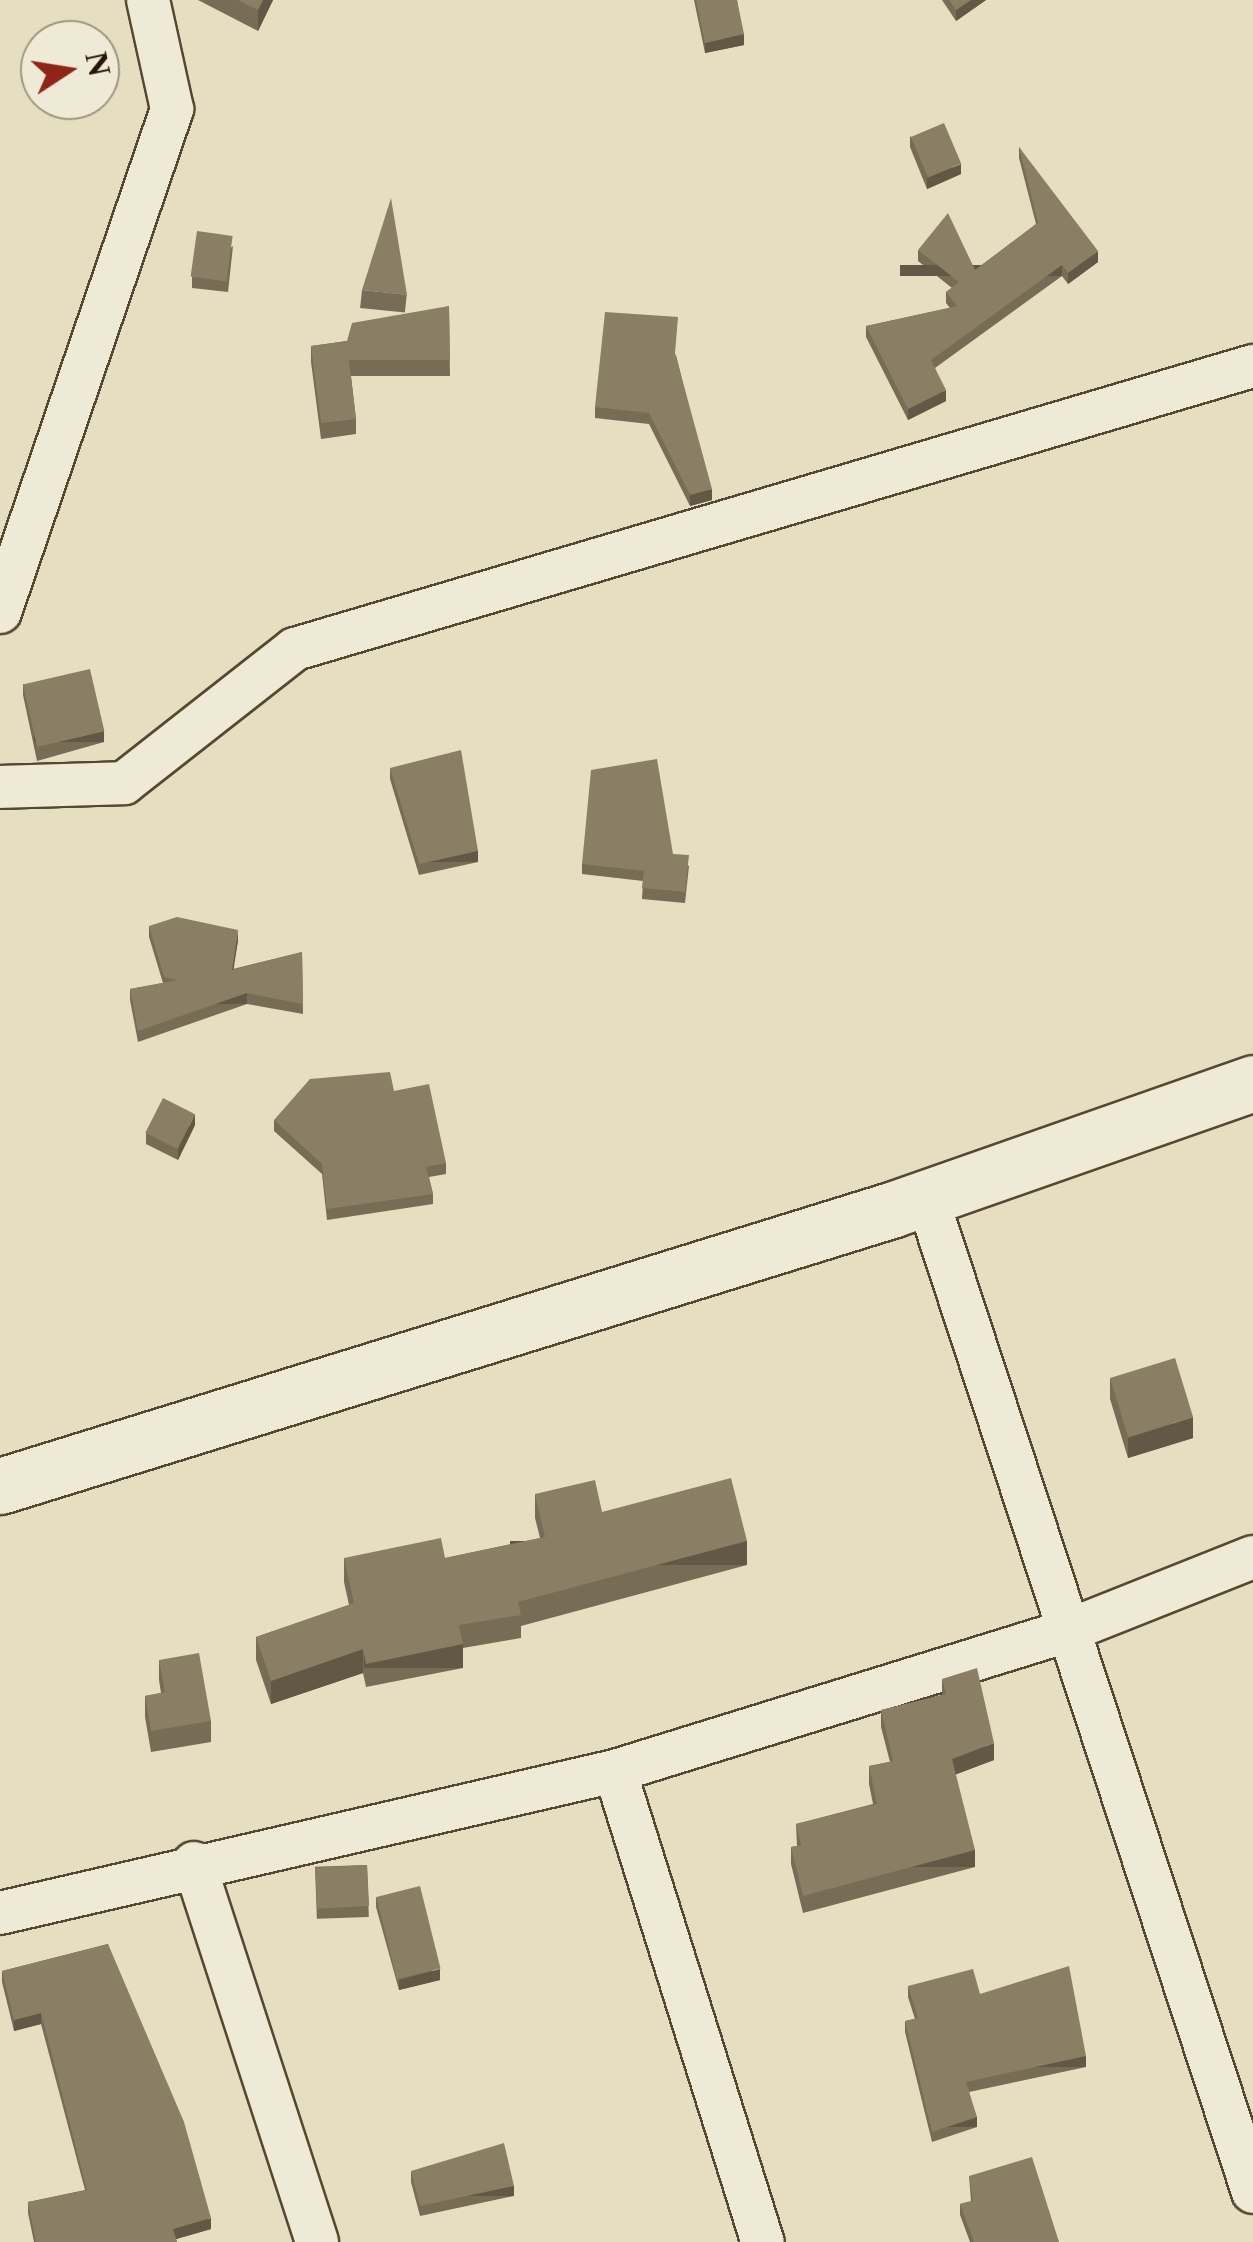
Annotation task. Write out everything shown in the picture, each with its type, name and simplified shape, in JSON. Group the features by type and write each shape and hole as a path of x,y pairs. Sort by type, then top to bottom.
{"street":[{"path":"0,612 172,109 148,0"},
{"path":"0,787 124,783 295,649 1253,366"},
{"path":"0,1486 927,1198 1253,1083"},
{"path":"927,1198 1253,2192"},
{"path":"0,1913 194,1863 615,1771 1067,1631 1253,1557"},
{"path":"615,1771 763,2242"},
{"path":"194,1863 317,2242"}],"building":[{"path":"238,0 263,0 258,10"},
{"path":"696,0 737,0 744,34 705,43"},
{"path":"949,0 971,0 956,10"},
{"path":"944,123 961,164 928,178 911,137"},
{"path":"1019,147 1098,251 1068,273 1062,265 931,360 946,390 908,409 866,326 957,306 946,292 959,282 918,250 948,213 975,270 1038,223"},
{"path":"391,198 407,295 362,290"},
{"path":"197,231 233,236 226,282 191,277"},
{"path":"449,306 450,360 349,360 356,419 321,423 311,346 347,341 352,323"},
{"path":"605,312 678,317 675,353 712,489 690,495 649,413 595,407"},
{"path":"90,669 104,731 37,747 23,685"},
{"path":"461,750 478,851 419,864 390,768"},
{"path":"657,759 673,854 689,855 685,892 642,888 644,871 582,864 591,770"},
{"path":"177,917 238,930 232,970 302,952 303,1004 247,993 138,1031 130,989 178,980 164,977 149,926"},
{"path":"390,1072 394,1091 429,1084 446,1163 426,1167 433,1194 327,1209 322,1164 274,1120 310,1079"},
{"path":"163,1098 195,1114 177,1149 145,1133"},
{"path":"1175,1358 1193,1417 1128,1437 1110,1378"},
{"path":"731,1478 747,1541 518,1602 521,1615 459,1625 463,1644 366,1664 363,1649 271,1681 256,1637 354,1603 344,1558 441,1538 445,1558 545,1537 535,1494 595,1480 602,1512"},
{"path":"199,1653 211,1721 151,1731 145,1696 165,1692 159,1660"},
{"path":"977,1668 994,1743 952,1759 975,1850 803,1896 791,1847 801,1845 796,1824 877,1804 869,1766 893,1761 881,1710 946,1694 942,1679"},
{"path":"367,1865 369,1906 317,1909 315,1868"},
{"path":"420,1886 441,1968 397,1979 376,1897"},
{"path":"108,1944 184,2122 211,2218 173,2229 177,2242 36,2242 28,2202 87,2190 41,2013 14,2020 2,1971"},
{"path":"1069,1966 1086,2056 966,2082 977,2117 932,2132 905,2021 918,2018 908,1986 973,1969 980,1994"},
{"path":"504,2143 514,2186 420,2206 411,2171"},
{"path":"1032,2157 1059,2242 974,2242 960,2204 973,2201 969,2176"}]}
